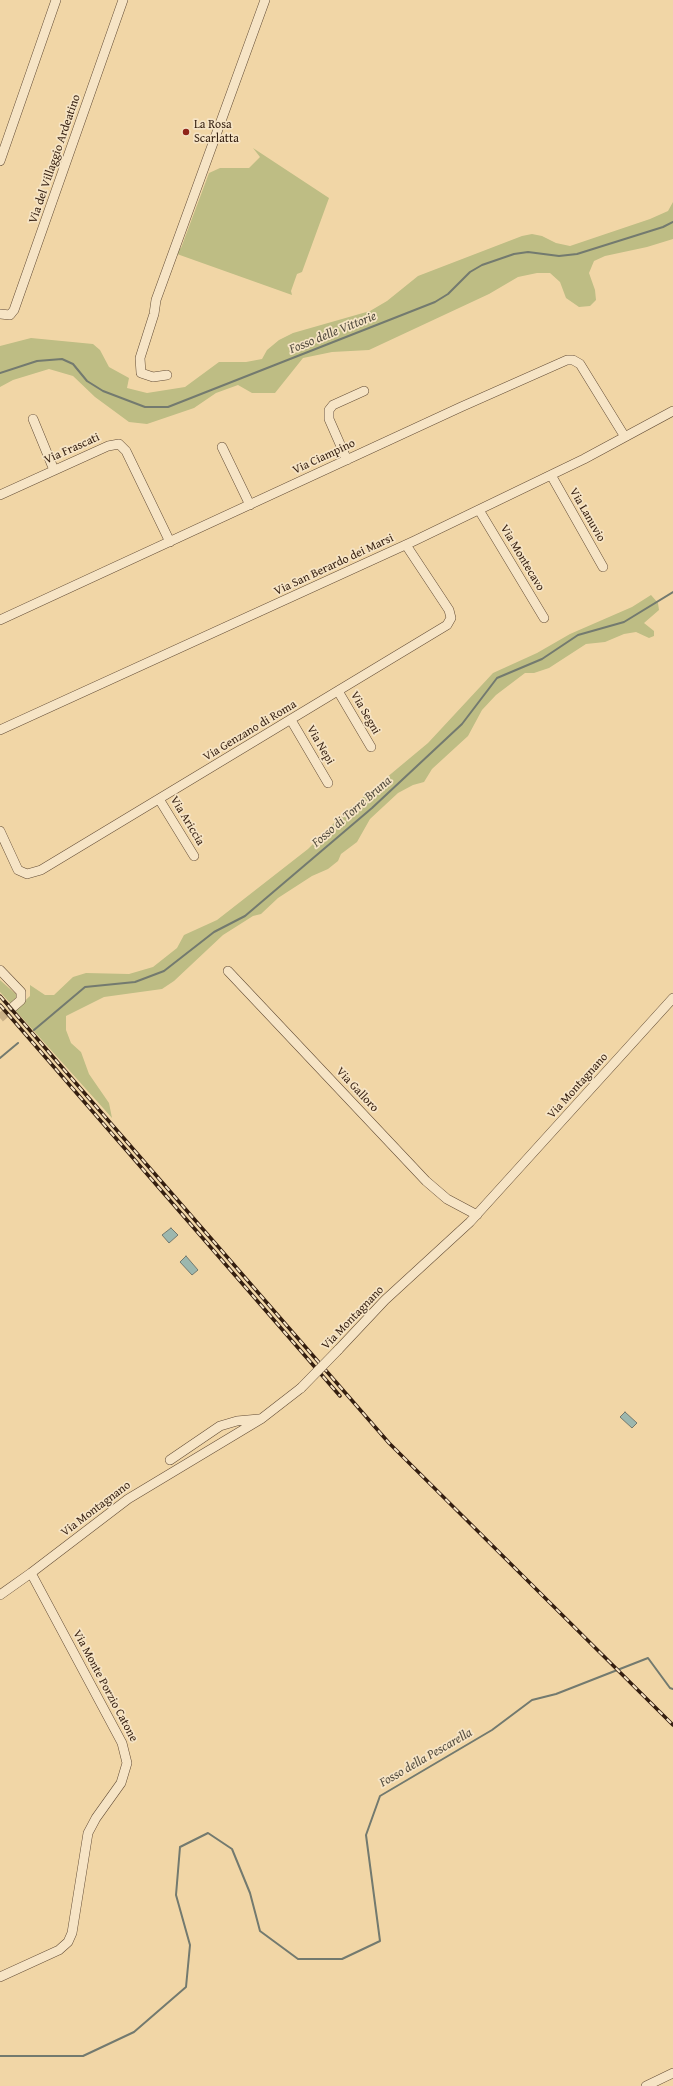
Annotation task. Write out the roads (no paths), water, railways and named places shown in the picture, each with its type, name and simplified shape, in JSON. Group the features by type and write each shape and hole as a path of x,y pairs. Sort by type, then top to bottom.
{"street":[{"path":"0,161 56,0"},
{"name":"Via del Villaggio Ardeatino","path":"0,314 10,315 14,310 123,0"},
{"path":"167,375 153,377 141,374 140,358 154,314 156,300 265,0"},
{"name":"Via Ciampino","path":"0,620 461,407 570,360 576,361 582,366 625,437"},
{"path":"348,460 329,419 329,410 333,405 364,391"},
{"name":"Via San Berardo dei Marsi","path":"0,730 406,545 551,475 673,411"},
{"path":"33,419 54,470"},
{"name":"Via Frascati","path":"0,495 111,445 122,445 170,542"},
{"path":"222,447 250,505"},
{"name":"Via Lanuvio","path":"551,475 603,567"},
{"name":"Via Montecavo","path":"479,510 544,618"},
{"name":"Via Genzano di Roma","path":"0,831 18,870 22,873 31,874 41,870 447,625 451,621 451,616 447,606 406,545"},
{"name":"Via Segni","path":"338,691 371,747"},
{"name":"Via Nepi","path":"291,720 328,783"},
{"name":"Via Ariccia","path":"159,799 194,856"},
{"path":"0,970 18,987 22,994 21,1000 13,1007"},
{"name":"Via Galloro","path":"228,971 428,1183 447,1199 477,1215"},
{"name":"Via Montagnano","path":"0,1595 137,1493 261,1419 302,1388 391,1295 477,1215 673,998"},
{"path":"170,1460 220,1426 238,1421 261,1419"},
{"name":"Via Monte Porzio Catone","path":"0,1977 59,1950 68,1942 72,1933 88,1833 96,1818 121,1783 126,1766 124,1746 31,1573"},
{"path":"646,2086 673,2073"}],"water":[{"path":"171,1228 178,1235 169,1243 162,1235"},
{"path":"186,1256 198,1270 192,1275 180,1262"},
{"path":"625,1412 637,1423 632,1428 620,1417"}],"waterway":[{"name":"Fosso delle Vittorie","path":"0,373 37,361 62,359 73,364 87,381 103,391 145,407 168,407 435,302 448,294 470,272 482,265 514,254 528,252 559,256 577,254 663,227 673,222"},
{"name":"Fosso di Torre Bruna","path":"34,1030 85,987 135,982 164,971 214,932 245,916 372,808 462,724 497,678 542,659 578,635 624,622 673,592"},
{"name":"Fosso di Torre Bruna","path":"0,1058 18,1043"},
{"name":"Fosso della Pescarella","path":"0,2056 83,2056 134,2032 186,1987 190,1945 176,1895 180,1847 208,1833 232,1849 250,1893 260,1931 298,1959 342,1959 380,1941 366,1835 380,1796 492,1730 532,1700 556,1694 648,1658 670,1688 673,1689"}],"tunnel":[{"path":"0,1018 13,1007"}],"railway":[{"path":"0,996 389,1443 673,1725"},
{"path":"0,1005 340,1396"}],"place":[{"name":"La Rosa Scarlatta","path":"186,132"}]}
